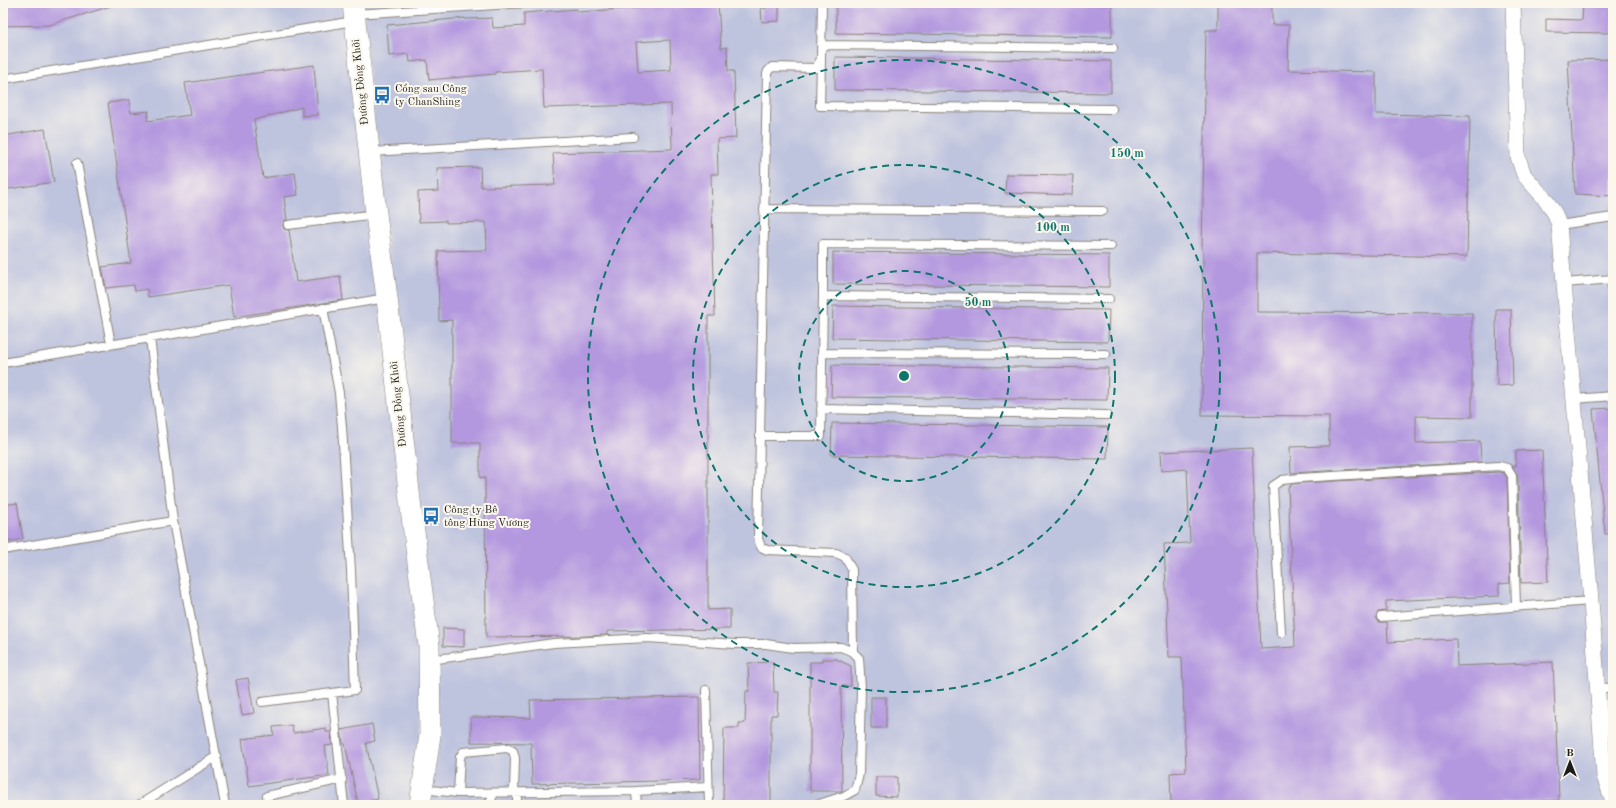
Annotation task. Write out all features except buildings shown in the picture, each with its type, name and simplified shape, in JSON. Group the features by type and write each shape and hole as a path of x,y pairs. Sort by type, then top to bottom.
{"main road":[{"name":"Đường Đồng Khởi","path":"354,13 376,214 429,646 430,734 426,797"}],"street":[{"path":"1513,3 1518,157 1524,175 1546,200 1555,214 1559,225 1591,600 1604,776 1613,801"}],"lane":[{"path":"3,79 354,13 528,3"},
{"path":"822,3 820,106 1112,109"},
{"path":"821,45 1113,48"},
{"path":"821,59 814,68 772,67 768,71 758,540 761,547 767,550 836,554 845,557 852,570 853,652"},
{"path":"369,152 633,137"},
{"path":"77,163 111,344"},
{"path":"764,209 1102,211"},
{"path":"288,225 376,214"},
{"path":"1559,225 1613,217"},
{"path":"760,436 821,436 823,244 1111,246"},
{"path":"1564,283 1612,279 1613,296"},
{"path":"823,296 1109,300"},
{"path":"3,363 387,298"},
{"path":"262,702 355,690 351,570 342,420 337,380 323,308"},
{"path":"150,338 173,521 225,805"},
{"path":"822,353 1106,354"},
{"path":"1574,399 1613,396"},
{"path":"821,409 1107,415"},
{"path":"1281,633 1273,486 1282,480 1499,466 1507,468 1512,476 1516,606"},
{"path":"3,550 173,521"},
{"path":"1381,617 1591,600"},
{"path":"429,660 554,643 647,638 735,644 766,644 793,648 841,647 853,652 859,658 861,688 859,774 855,790 844,796 816,805"},
{"path":"1597,689 1613,687"},
{"path":"706,690 709,805"},
{"path":"332,693 344,805"},
{"path":"458,793 460,757 463,752 507,748 512,751 515,758 517,805"},
{"path":"139,805 217,756"},
{"path":"267,796 342,779"},
{"path":"426,797 458,793 636,791 708,787"},
{"path":"636,791 637,805"},
{"path":"489,805 494,792"}],"shaded area":[{"path":"3,3 345,3 421,647 422,736 413,805 3,805"},
{"path":"361,3 1613,3 1613,805 429,805 438,737"}],"place":[{"name":"Cổng sau Công ty ChanShing","path":"382,95"},
{"name":"Công ty Bê tông Hùng Vương","path":"431,516"}]}
